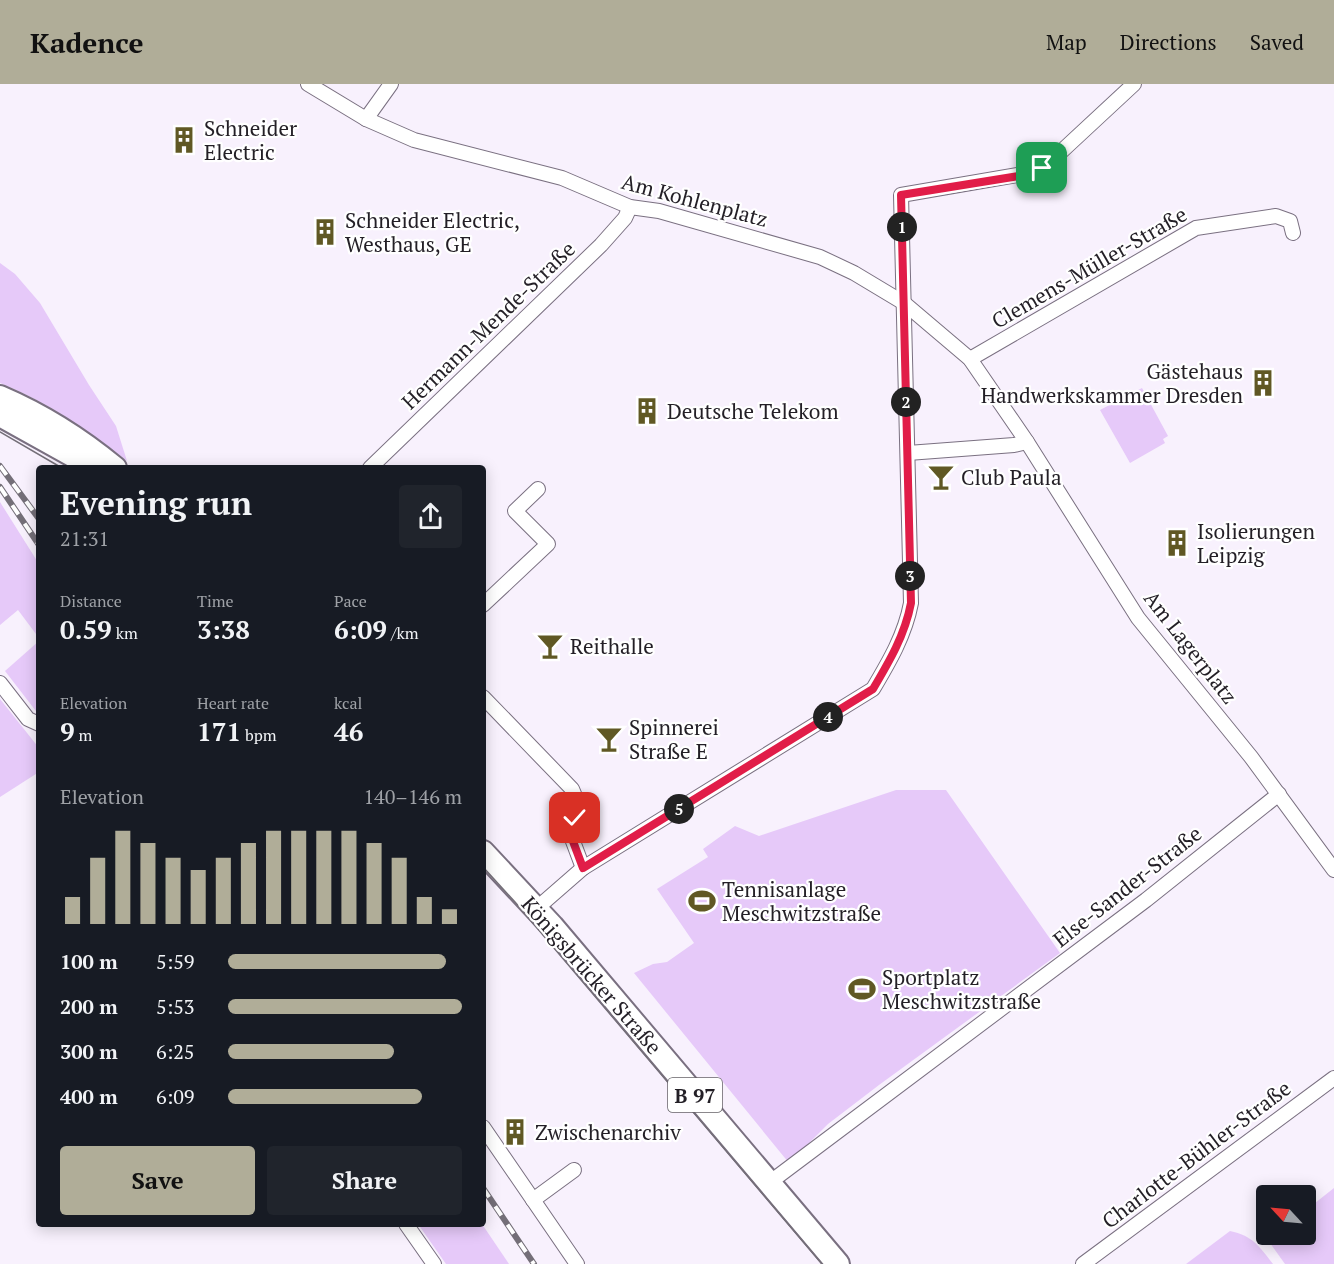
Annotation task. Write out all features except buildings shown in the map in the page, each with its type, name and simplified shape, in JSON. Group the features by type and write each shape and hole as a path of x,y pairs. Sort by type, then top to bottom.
{"main road":[{"path":"1,409 89,465"},
{"path":"1,409 49,421 111,465"},
{"name":"Königsbrücker Straße","path":"486,855 536,909 838,1264"}],"street":[{"name":"Am Kohlenplatz","path":"308,84 366,119 414,140 562,178 630,207 659,211 820,257 854,273 904,303"},
{"path":"366,119 391,84"},
{"path":"536,909 583,868 873,689 894,653 908,621 911,603 901,195 1034,172 1050,162 1134,84"},
{"name":"Hermann-Mende-Straße","path":"373,465 601,245 625,218 630,207"},
{"name":"Clemens-Müller-Straße","path":"970,359 1196,228 1276,216 1290,221 1293,233"},
{"name":"Am Lagerplatz","path":"904,303 970,359 1027,442 1138,618 1279,794 1334,870"},
{"path":"908,453 1027,442"},
{"path":"486,602 548,544 515,511 538,489"},
{"path":"0,683 28,719 36,723"},
{"path":"486,700 572,789 577,801 571,836 583,868"},
{"name":"Else-Sander-Straße","path":"769,1183 1146,900 1279,794"},
{"name":"Charlotte-Bühler-Straße","path":"1083,1264 1334,1078"},
{"path":"486,1131 577,1264"},
{"path":"533,1200 574,1170"},
{"path":"408,1227 434,1264"}],"shaded area":[{"path":"0,263 15,274 40,303 116,426 127,461 66,418 0,383"},
{"path":"1142,388 1168,436 1163,439 1165,443 1130,463 1100,410"},
{"path":"0,502 36,559 36,634 18,610 0,625"},
{"path":"36,644 36,711 5,671"},
{"path":"0,699 36,744 36,774 0,797"},
{"path":"896,790 946,790 1060,953 828,1124 789,1163 634,973 653,964 667,962 694,943 657,889 708,857 703,849 735,826 759,836"},
{"path":"1334,1188 1334,1264 1285,1264 1271,1245 1316,1245 1316,1202"},
{"path":"420,1227 484,1227 509,1264 446,1264"},
{"path":"1230,1231 1250,1239 1273,1264 1186,1264"}],"tram line":[{"path":"0,432 57,465"},
{"path":"486,870 822,1264"}],"railway":[{"path":"0,466 36,515"},
{"path":"0,487 36,541"},
{"path":"486,1192 534,1264"}],"place":[{"name":"Schneider Electric","path":"184,140"},
{"name":"Schneider Electric, Westhaus, GE","path":"325,232"},
{"name":"Gästehaus Handwerkskammer Dresden","path":"1263,383"},
{"name":"Deutsche Telekom","path":"647,411"},
{"name":"Club Paula","path":"941,477"},
{"name":"Isolierungen Leipzig","path":"1177,543"},
{"name":"Reithalle","path":"550,646"},
{"name":"Spinnerei Straße E","path":"609,739"},
{"name":"Tennisanlage Meschwitzstraße","path":"702,901"},
{"name":"Sportplatz Meschwitzstraße","path":"862,989"},
{"name":"Zwischenarchiv","path":"515,1132"}],"route":[{"path":"575,818 571,836 583,868 873,689 894,653 908,621 911,603 901,195 1025,175 1042,168"}]}
